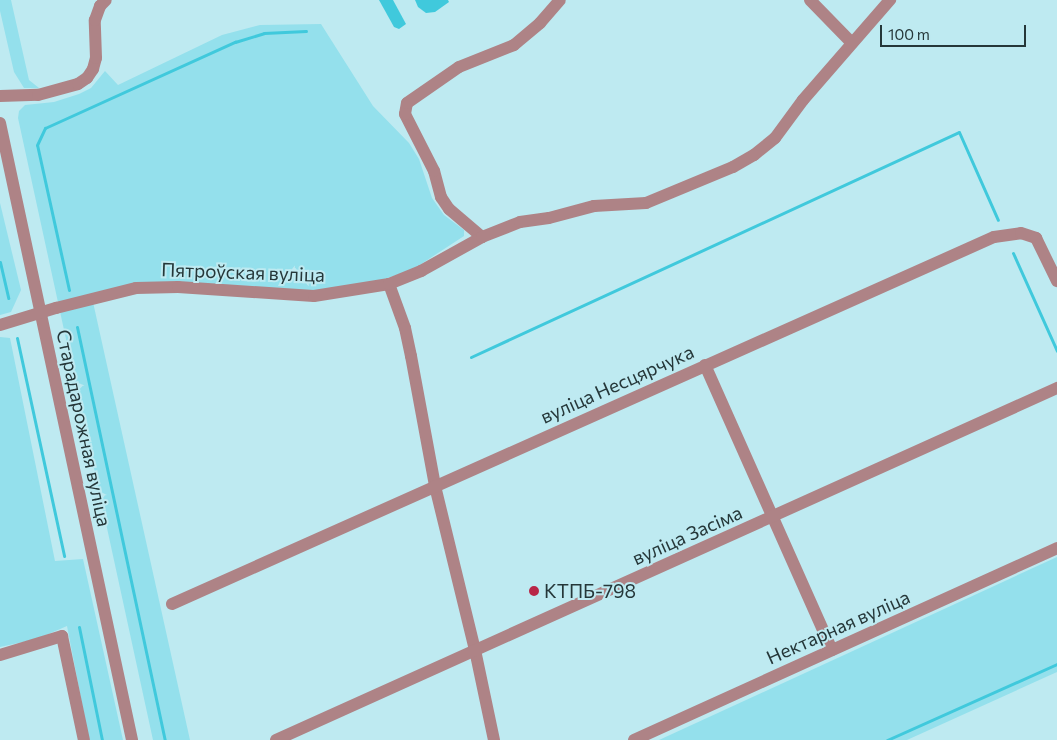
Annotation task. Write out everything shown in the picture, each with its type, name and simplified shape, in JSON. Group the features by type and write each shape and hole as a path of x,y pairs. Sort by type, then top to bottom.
{"street":[{"path":"0,96 38,96 78,84 87,78 93,69 96,58 95,20 100,6 106,0"},
{"path":"482,237 474,228 449,209 441,197 434,171 405,114 406,103 459,67 514,45 540,23 560,0"},
{"path":"810,0 852,43"},
{"name":"Пятроўская вуліца","path":"0,325 136,288 178,287 314,296 389,284 420,272 482,237 520,222 549,218 594,206 646,202 733,167 754,155 775,138 852,43 890,0"},
{"name":"Старадарожная вуліца","path":"0,123 132,740"},
{"name":"вуліца Несцярчука","path":"172,604 994,237 1021,233 1036,238 1057,281"},
{"path":"389,284 405,328 435,486 475,650 494,740"},
{"path":"705,365 832,650"},
{"name":"вуліца Засіма","path":"276,740 1057,388"},
{"name":"Нектарная вуліца","path":"634,740 1057,548"},
{"path":"0,655 62,636 84,740"}],"shaded area":[{"path":"0,0 11,0 29,80 39,88 24,88 14,72 0,11"},
{"path":"379,0 393,0 406,24 399,29 394,27"},
{"path":"415,0 448,0 449,2 435,12 426,13 418,7"},
{"path":"321,24 373,106 409,143 419,159 432,198 444,215 464,230 464,236 412,270 366,285 319,292 91,293 190,740 153,740 18,118 19,111 25,105 54,102 79,94 91,88 105,71 118,85 222,35 260,25"},
{"path":"0,203 21,290 11,312 0,315"},
{"path":"0,337 10,338 55,561 83,559 123,740 89,740 67,626 37,639 0,647"},
{"path":"1057,557 1057,672 907,740 659,740"}],"waterway":[{"path":"69,290 37,145 45,128 235,42 264,33 306,31"},
{"path":"471,357 959,132 998,220"},
{"path":"1013,253 1057,351"},
{"path":"0,262 8,298"},
{"path":"77,327 165,740"},
{"path":"17,338 64,556"},
{"path":"79,627 102,740"},
{"path":"887,740 1057,664"}],"place":[{"name":"КТПБ-798","path":"534,591"}]}
